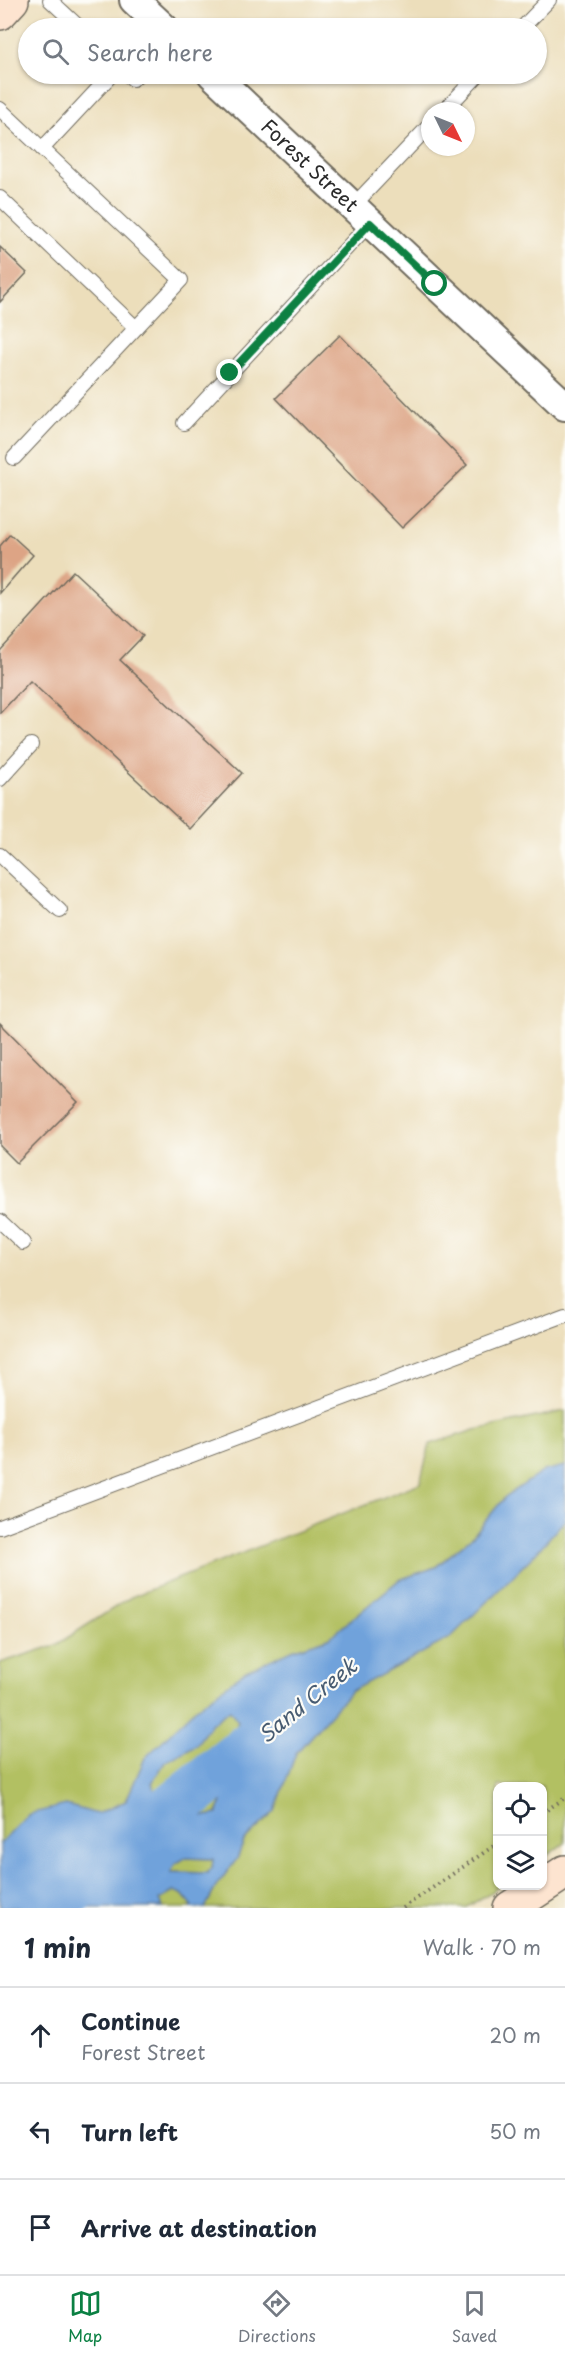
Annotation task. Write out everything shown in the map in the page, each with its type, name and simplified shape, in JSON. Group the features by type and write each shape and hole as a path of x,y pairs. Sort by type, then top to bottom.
{"main road":[{"path":"0,13 12,0"},
{"path":"510,1908 565,1872"}],"street":[{"path":"134,0 153,18"},
{"name":"Forest Street","path":"223,84 565,406"}],"lane":[{"path":"50,0 69,18"},
{"path":"532,18 549,0"},
{"path":"42,149 103,84"},
{"path":"453,102 470,84"},
{"path":"0,109 181,280 14,459"},
{"path":"184,423 362,215 421,137"},
{"path":"0,198 136,328"},
{"path":"0,779 31,745"},
{"path":"0,855 60,911"},
{"path":"0,1221 23,1243"},
{"path":"0,1527 565,1315"}],"path":[{"path":"547,1810 565,1798"},
{"path":"403,1908 493,1846"}],"green space":[{"path":"565,1411 565,1466 544,1471 505,1497 472,1537 435,1567 399,1580 329,1638 292,1650 145,1758 126,1801 97,1814 66,1805 0,1844 0,1663 56,1645 131,1597 420,1483 430,1444 475,1430"},
{"path":"565,1520 565,1843 547,1855 547,1782 493,1782 494,1890 466,1908 205,1908 217,1885 237,1859 244,1841 275,1811 296,1753 351,1691 450,1638 531,1558"},
{"path":"230,1710 238,1721 233,1745 235,1771 216,1815 187,1819 174,1818 160,1803 152,1783 165,1762 196,1745 211,1724"},
{"path":"185,1858 214,1859 212,1868 207,1873 170,1872 175,1864"},
{"path":"174,1890 182,1894 192,1906 191,1908 163,1908 159,1900"}],"water":[{"path":"565,1466 565,1520 531,1558 450,1638 351,1691 296,1753 275,1811 244,1841 237,1859 217,1885 205,1908 191,1908 192,1906 182,1894 174,1891 160,1900 163,1908 0,1908 0,1844 29,1814 66,1805 97,1814 126,1801 145,1758 195,1709 246,1671 292,1650 329,1638 399,1580 436,1567 472,1537 505,1497 544,1471","holes":["230,1710 238,1721 233,1745 235,1771 217,1814 187,1819 174,1818 160,1803 152,1783 165,1762 196,1745 211,1724","185,1858 213,1859 212,1868 207,1873 171,1872 175,1864"]}],"building":[{"path":"0,247 27,273 0,302"},
{"path":"340,335 467,465 402,528 276,398"},
{"path":"10,534 33,555 0,593 0,546"},
{"path":"73,571 143,636 120,660 242,773 190,829 30,681 0,713 0,651"},
{"path":"0,1023 78,1102 17,1163 0,1146"}],"waterway":[{"name":"Sand Creek","path":"47,1908 289,1716"}],"route":[{"path":"230,373 370,223 435,284"}]}
